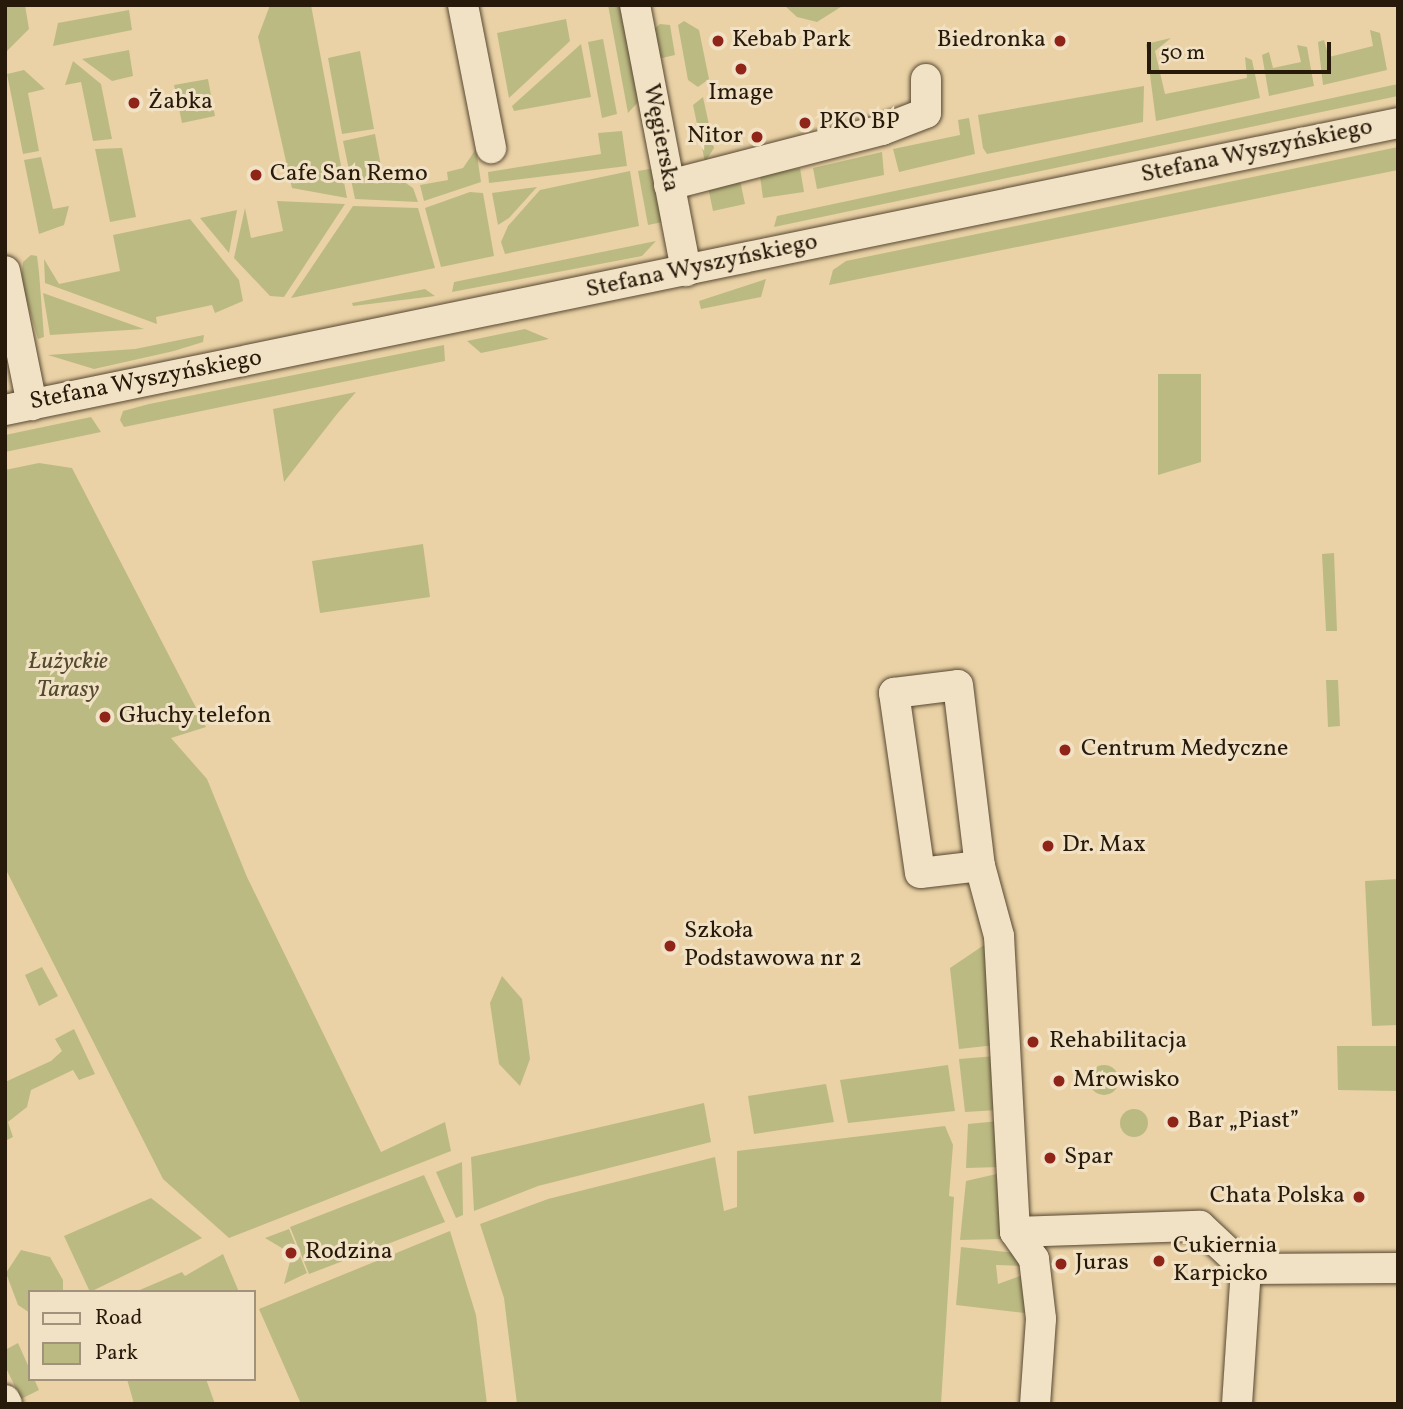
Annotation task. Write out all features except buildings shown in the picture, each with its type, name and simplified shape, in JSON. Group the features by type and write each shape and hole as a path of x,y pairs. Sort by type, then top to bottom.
{"street":[{"path":"463,5 491,148"},
{"name":"Węgierska","path":"635,5 686,271"},
{"path":"669,185 882,131 926,113 926,79"},
{"name":"Stefana Wyszyńskiego","path":"19,407 1398,123"},
{"path":"5,271 19,407"},
{"path":"980,866 920,873 894,692 958,685 980,866 999,936 1015,1231 1034,1259 1041,1319 1035,1404"},
{"path":"1015,1231 1200,1226 1246,1269 1398,1268"},
{"path":"1237,1404 1246,1269"}],"green space":[{"path":"5,5 25,5 29,29 5,53"},
{"path":"270,5 311,5 347,198 292,188 258,37"},
{"path":"608,5 624,5 640,100 628,113"},
{"path":"784,5 844,5 817,22 797,17"},
{"path":"129,10 132,30 53,46 58,23"},
{"path":"566,19 570,41 509,98 497,33"},
{"path":"684,21 699,30 709,79 698,87 688,80 678,25"},
{"path":"660,24 670,25 675,55 658,59 654,29"},
{"path":"1370,30 1380,33 1387,70 1323,85 1318,42 1324,40 1329,57 1373,46"},
{"path":"1171,38 1155,51 1165,94 1247,78 1245,57 1252,60 1260,98 1156,121 1146,44"},
{"path":"603,39 617,114 602,118 588,42"},
{"path":"581,44 591,97 514,111 512,106"},
{"path":"1297,45 1307,47 1314,86 1269,96 1262,55 1269,52 1273,68 1301,62"},
{"path":"129,50 133,76 112,81 82,59"},
{"path":"360,51 374,129 342,134 328,58"},
{"path":"73,61 101,84 112,139 93,141 81,82 65,85"},
{"path":"24,70 45,89 28,93 39,151 23,154 7,74"},
{"path":"208,79 215,116 182,123 174,85"},
{"path":"1398,84 1398,96 774,227 777,216"},
{"path":"1144,86 1143,122 987,154 983,148 978,115"},
{"path":"703,97 714,148 705,162 693,105"},
{"path":"969,118 975,154 899,172 893,149 960,135 958,120"},
{"path":"622,131 627,166 489,183 488,172 601,154 598,133"},
{"path":"375,134 381,166 413,188 418,202 355,199 343,141"},
{"path":"1398,147 1398,170 829,285 833,270 846,261"},
{"path":"122,148 136,217 110,222 95,149"},
{"path":"476,149 481,182 424,201 420,185 448,180 447,172 463,168"},
{"path":"882,152 884,175 817,189 813,168"},
{"path":"41,157 53,209 69,206 64,225 39,234 24,160"},
{"path":"655,168 663,222 648,225 638,171"},
{"path":"800,168 804,192 763,198 760,176"},
{"path":"630,171 639,226 505,254 501,242 508,226 540,190"},
{"path":"740,180 745,204 713,211 708,187"},
{"path":"537,187 509,218 498,225 492,193"},
{"path":"470,192 483,193 494,256 441,267 425,208"},
{"path":"277,201 345,204 284,297 270,296 234,258 245,208 251,238 283,231"},
{"path":"353,206 418,208 435,268 291,298"},
{"path":"237,210 229,253 200,218"},
{"path":"190,219 239,280 243,301 215,313 212,305 156,317 157,324 45,283 44,259 59,284 120,271 113,235"},
{"path":"656,241 642,256 452,292 454,282"},
{"path":"31,255 37,256 39,272 44,337 38,339 21,281 23,262"},
{"path":"766,279 761,297 701,309 699,301"},
{"path":"425,289 435,296 353,306 352,303"},
{"path":"43,293 144,329 50,335"},
{"path":"525,329 549,339 481,353 467,341"},
{"path":"204,335 203,342 174,351 94,369 48,355 135,349"},
{"path":"444,345 445,361 124,427 120,420 123,411 149,404"},
{"path":"1158,374 1201,374 1201,462 1158,475"},
{"path":"356,392 337,414 284,482 273,409"},
{"path":"91,417 101,432 5,452 5,435"},
{"name":"Łużyckie Tarasy","path":"39,463 72,468 206,727 171,738 207,779 247,877 381,1152 445,1122 451,1151 229,1238 163,1179 5,868 5,470"},
{"path":"423,544 430,597 320,613 312,561"},
{"path":"1334,553 1337,631 1326,631 1322,554"},
{"path":"1326,680 1338,680 1340,726 1328,727"},
{"path":"1398,879 1398,1025 1372,1026 1365,881"},
{"path":"990,941 996,1045 959,1049 950,968"},
{"path":"42,967 58,996 39,1006 25,975"},
{"path":"502,976 522,999 530,1059 520,1086 499,1064 490,1003"},
{"path":"74,1029 95,1074 79,1080 73,1070 31,1090 27,1107 8,1122 13,1137 5,1141 5,1082 51,1061 62,1051 55,1039"},
{"path":"1337,1046 1398,1046 1398,1091 1338,1090"},
{"path":"996,1056 998,1110 965,1112 959,1059"},
{"path":"948,1065 955,1111 848,1123 840,1080"},
{"path":"1104,1065 1115,1069 1119,1080 1115,1091 1104,1095 1093,1091 1089,1080 1093,1069"},
{"path":"826,1084 834,1122 754,1134 748,1096"},
{"path":"704,1103 711,1142 538,1186 474,1211 471,1157"},
{"path":"1134,1109 1144,1113 1148,1123 1144,1133 1134,1137 1124,1133 1120,1123 1124,1113"},
{"path":"999,1121 1001,1167 966,1168 968,1124"},
{"path":"945,1126 953,1145 949,1196 954,1197 941,1404 517,1404 504,1298 480,1224 548,1199 715,1157 724,1211 737,1207 737,1151"},
{"path":"462,1162 463,1215 456,1218 436,1172"},
{"path":"1001,1173 1003,1239 960,1240 966,1181"},
{"path":"424,1175 445,1222 309,1274 290,1227"},
{"path":"151,1198 202,1238 94,1290 89,1290 64,1236"},
{"path":"289,1229 307,1273 284,1284 292,1254 265,1238"},
{"path":"450,1231 476,1315 487,1404 301,1404 259,1309"},
{"path":"961,1247 1015,1253 1022,1266 996,1265 998,1284 1023,1275 1025,1313 956,1305"},
{"path":"21,1250 50,1257 63,1280 63,1290 28,1290 28,1312 18,1305 6,1273"},
{"path":"223,1254 238,1290 140,1290 182,1272 185,1276"},
{"path":"18,1343 28,1365 28,1381 35,1381 39,1390 21,1399 5,1366 5,1350"},
{"path":"128,1381 207,1381 215,1404 134,1404"}],"place":[{"name":"Kebab Park","path":"718,41"},
{"name":"Biedronka","path":"1060,41"},
{"name":"Image","path":"741,69"},
{"name":"Żabka","path":"134,103"},
{"name":"PKO BP","path":"805,123"},
{"name":"Nitor","path":"757,137"},
{"name":"Cafe San Remo","path":"256,175"},
{"name":"Głuchy telefon","path":"105,717"},
{"name":"Centrum Medyczne","path":"1065,750"},
{"name":"Dr. Max","path":"1048,846"},
{"name":"Szkoła Podstawowa nr 2","path":"670,946"},
{"name":"Rehabilitacja","path":"1033,1042"},
{"name":"Mrowisko","path":"1059,1081"},
{"name":"Bar „Piast”","path":"1173,1122"},
{"name":"Spar","path":"1050,1158"},
{"name":"Chata Polska","path":"1359,1197"},
{"name":"Rodzina","path":"291,1253"},
{"name":"Cukiernia Karpicko","path":"1159,1261"},
{"name":"Juras","path":"1061,1264"}]}
